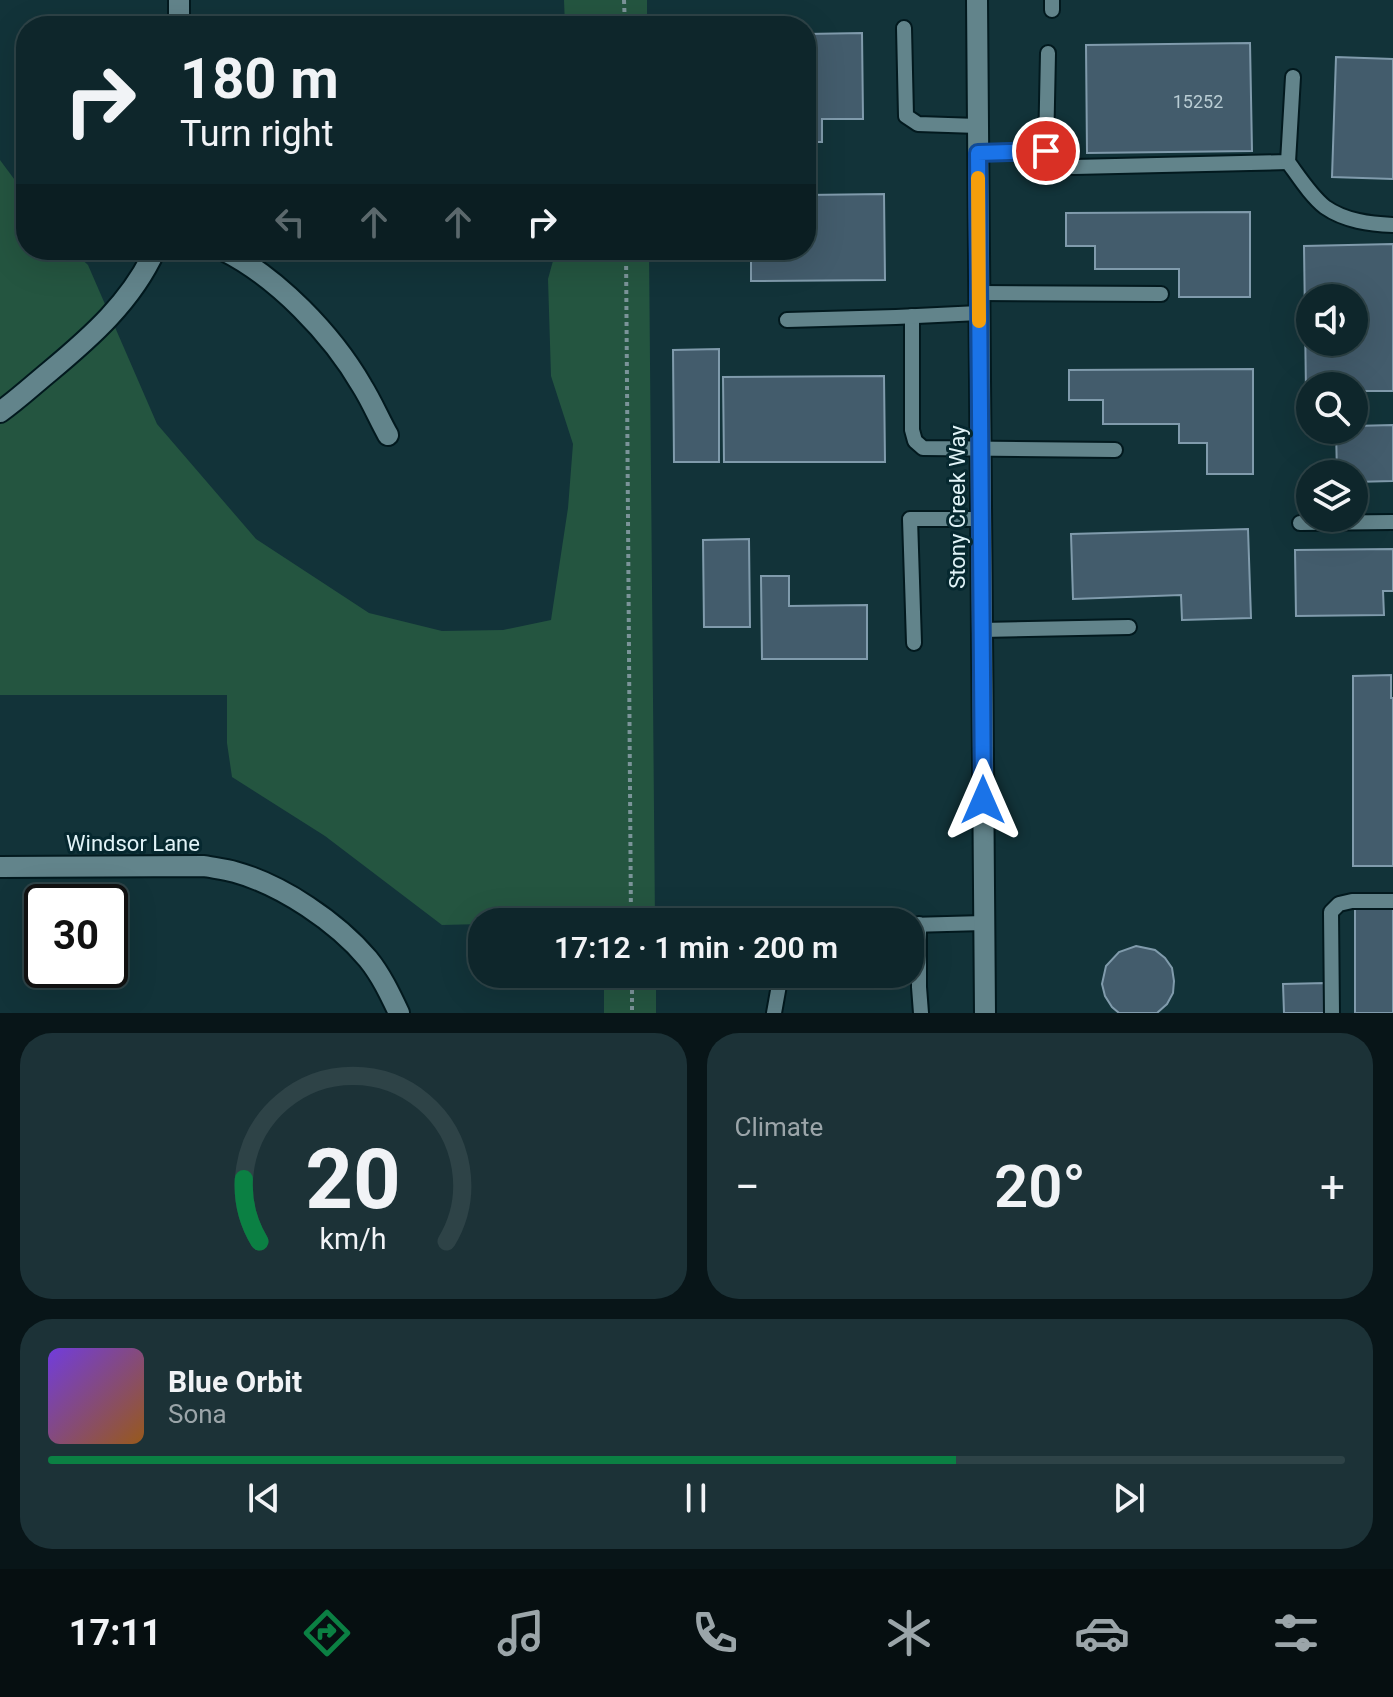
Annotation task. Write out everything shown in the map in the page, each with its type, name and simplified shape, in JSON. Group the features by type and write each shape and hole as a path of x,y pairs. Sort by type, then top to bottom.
{"street":[{"name":"Stony Creek Way","path":"977,0 985,1013"},
{"path":"0,412 84,343 108,319 137,282 149,260"},
{"path":"240,260 292,300 324,331 362,385 388,435"},
{"name":"Windsor Lane","path":"0,867 204,866 235,872 299,901 342,933 368,959 388,988 399,1013"}],"lane":[{"path":"904,28 906,116 918,124 978,126"},
{"path":"1048,53 1046,151 1057,165 1288,162"},
{"path":"1293,77 1288,162 1325,206 1349,218 1393,225"},
{"path":"978,153 1046,151"},
{"path":"787,320 912,316 979,303 1161,294"},
{"path":"912,316 912,416 915,441 923,448 1115,450"},
{"path":"914,643 910,519 981,519"},
{"path":"1368,522 1393,522"},
{"path":"982,630 1129,627"},
{"path":"1332,1013 1331,912 1339,904 1352,901 1393,901"},
{"path":"924,924 984,923"},
{"path":"774,1013 778,988"},
{"path":"919,988 921,1013"}],"path":[{"path":"626,260 631,908"},
{"path":"632,988 632,1013"}],"green space":[{"path":"564,0 647,0 647,16 565,16"},
{"path":"0,160 16,182 16,260 83,260 88,265 157,424 256,539 369,613 442,631 503,630 551,620 568,508 573,444 551,376 548,279 553,260 649,260 655,908 468,908 468,924 442,925 325,836 232,777 227,743 227,695 0,695"},
{"path":"604,988 656,988 656,1013 604,1013"}],"building":[{"path":"862,33 863,119 822,119 822,142 816,142 816,34"},
{"path":"1250,43 1252,151 1087,153 1086,45"},
{"path":"1336,57 1393,59 1393,179 1332,177"},
{"path":"884,194 885,280 751,281 751,260 816,260 816,195"},
{"path":"1250,212 1250,297 1179,297 1179,269 1095,269 1095,246 1066,246 1066,213"},
{"path":"1393,244 1393,391 1368,391 1368,372 1306,372 1306,356 1368,356 1368,284 1305,284 1304,246"},
{"path":"719,349 719,462 674,462 673,350"},
{"path":"1253,369 1253,474 1207,474 1207,443 1179,443 1179,424 1103,424 1103,400 1069,400 1069,370"},
{"path":"884,376 885,462 724,462 723,377"},
{"path":"1393,425 1393,481 1368,482 1368,460 1337,460 1336,444 1368,444 1368,426"},
{"path":"1248,529 1251,618 1182,620 1181,595 1073,599 1071,534"},
{"path":"749,539 750,627 704,627 703,540"},
{"path":"1393,549 1393,591 1383,591 1384,615 1296,616 1295,550"},
{"path":"761,576 789,576 789,606 867,605 867,659 762,659"},
{"path":"1391,675 1393,866 1353,866 1353,676"},
{"path":"1355,908 1393,908 1393,1013 1355,1013"},
{"path":"1136,946 1155,950 1172,968 1173,993 1157,1013 1119,1013 1105,996 1102,984 1106,966 1119,952"},
{"path":"1325,983 1325,1013 1284,1013 1283,984"}],"slow traffic":[{"path":"978,178 979,321"}],"route":[{"path":"983,800 978,153 1046,151"}]}
